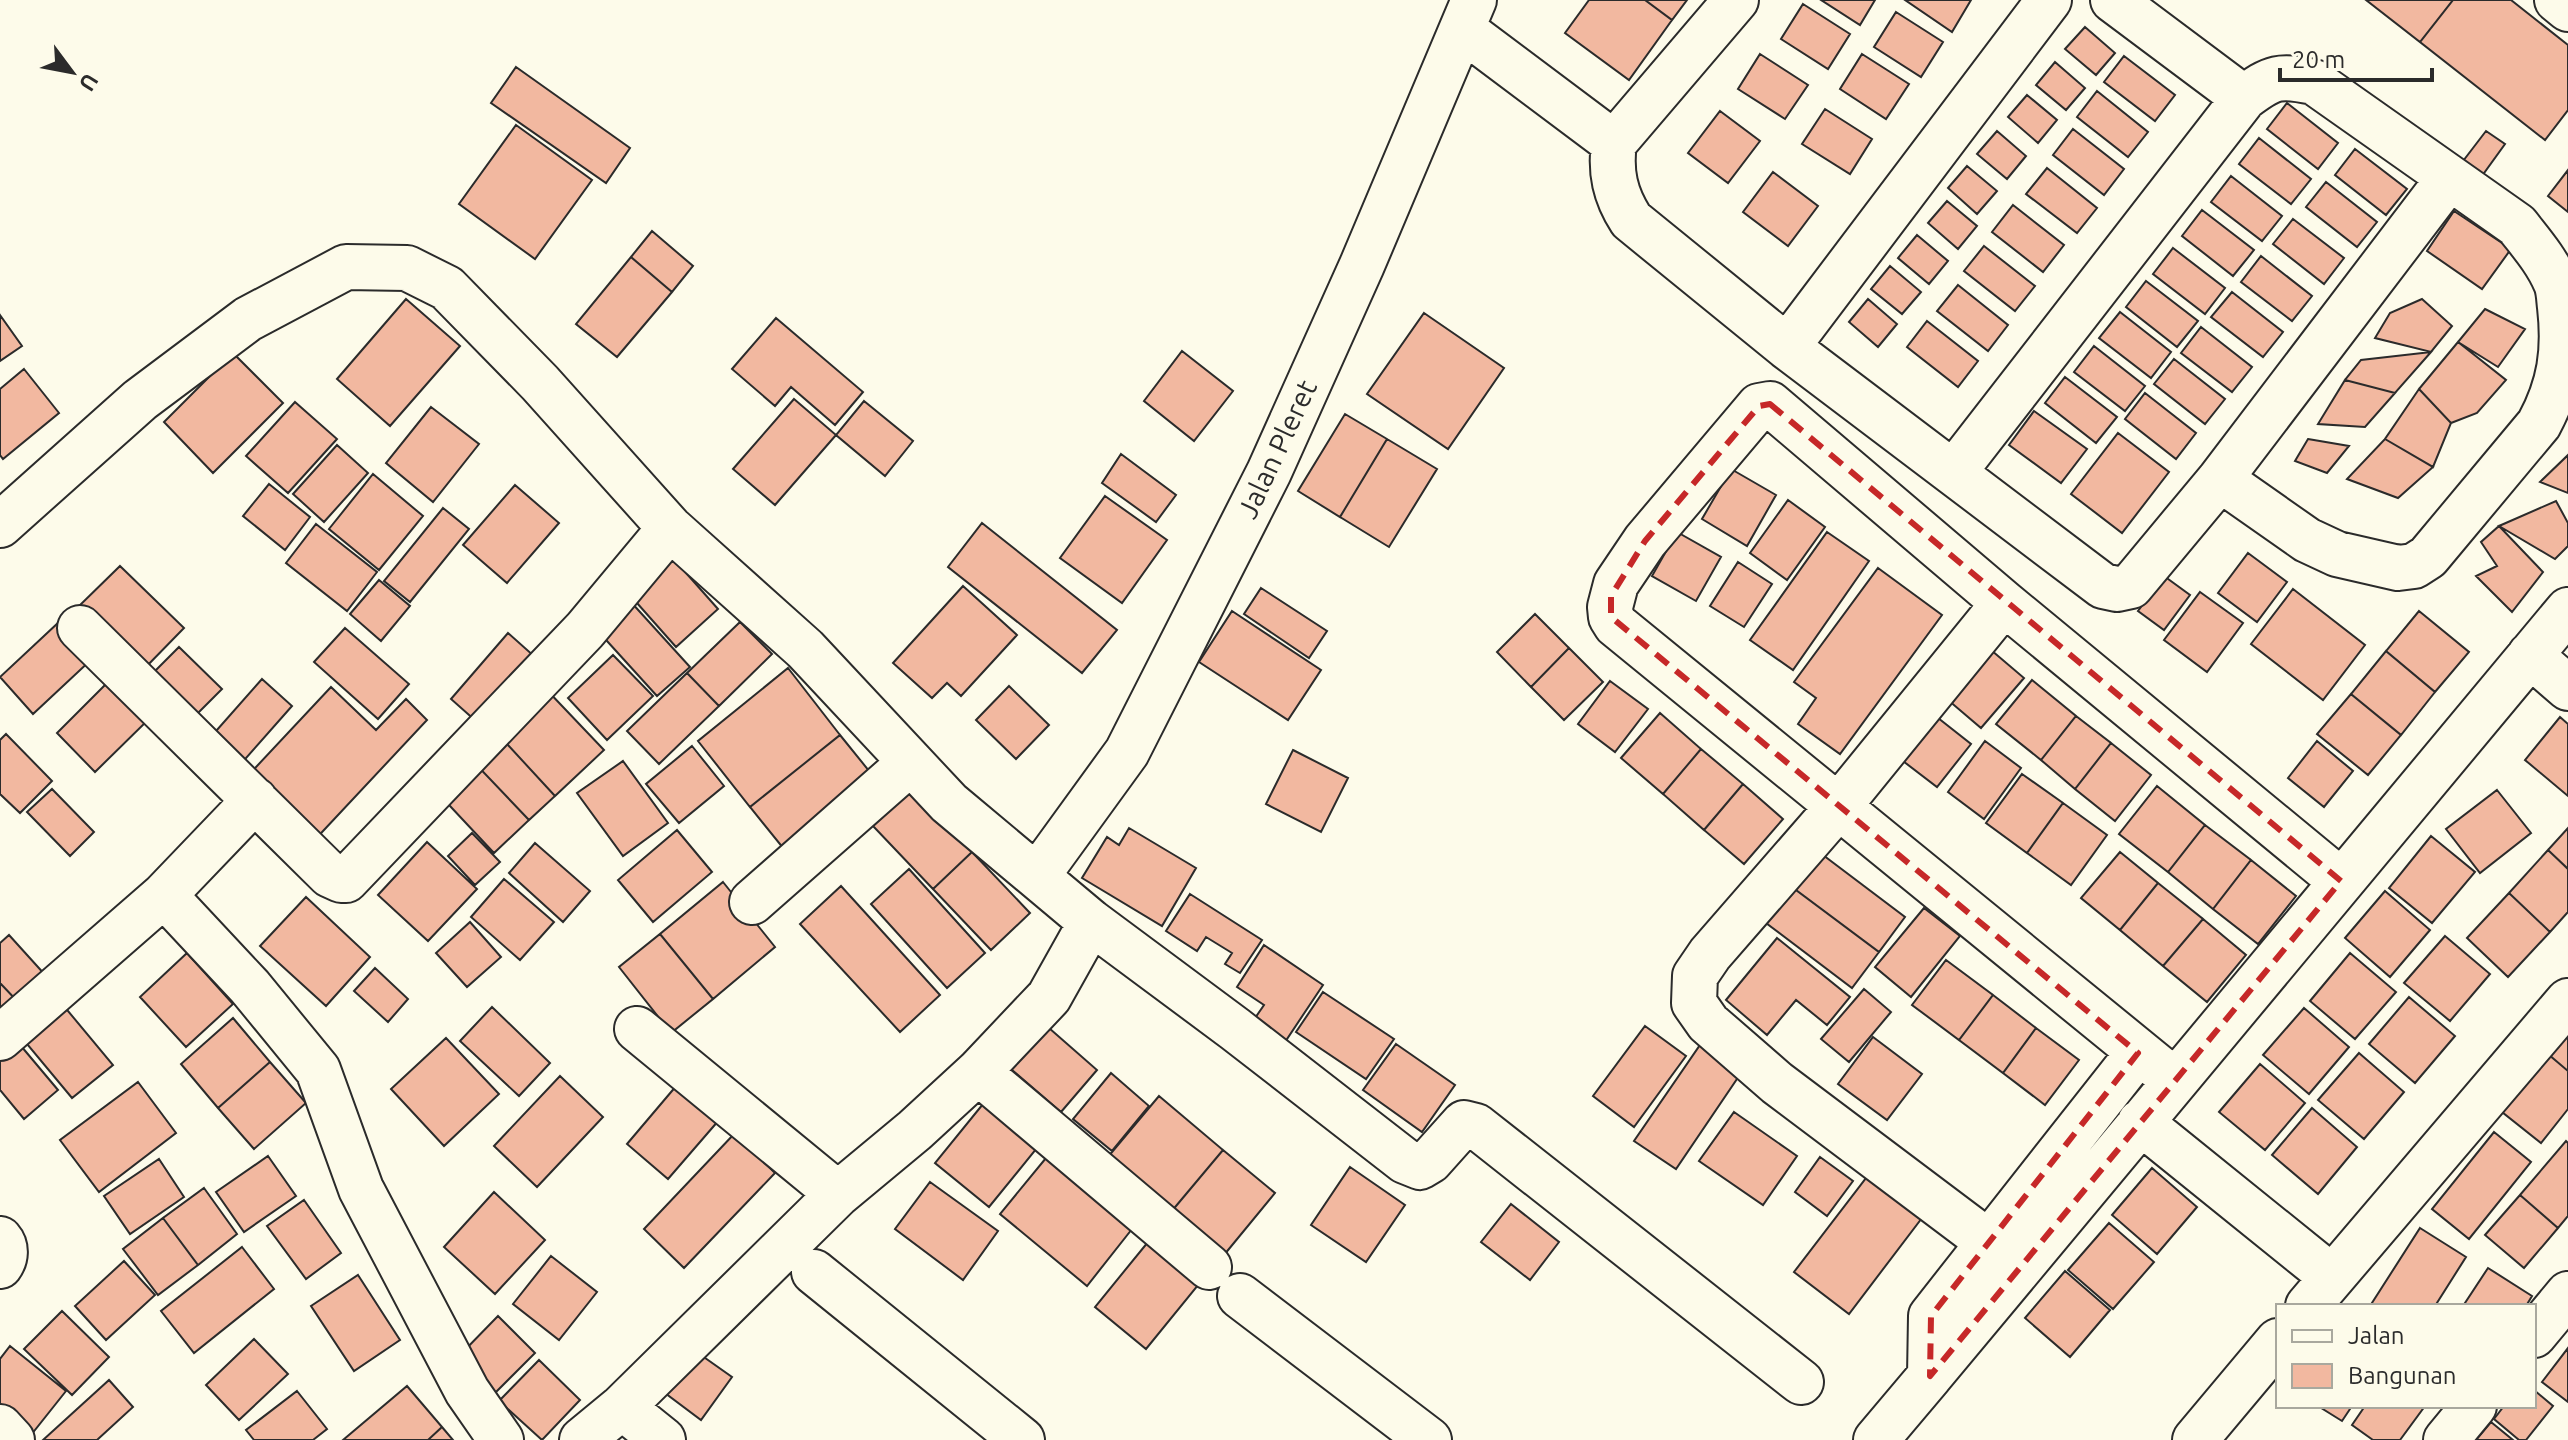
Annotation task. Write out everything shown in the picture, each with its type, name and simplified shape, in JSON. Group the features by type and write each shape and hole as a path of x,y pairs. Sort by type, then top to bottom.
{"street":[{"path":"1736,0 1614,143 1613,182 1620,203 1631,220 1787,347 2103,586 2117,589 2131,586 2220,479 2449,178"},
{"path":"1787,347 2049,0"},
{"path":"2113,0 2244,98"},
{"path":"2557,0 2568,9"},
{"path":"1468,14 1614,143"},
{"name":"Jalan Pleret","path":"1037,876 1127,752 1269,472 1362,265 1468,14"},
{"path":"1954,472 2244,98 2266,81 2288,77 2314,82 2517,225 2541,256 2557,285 2564,339 2550,402 2539,424 2428,557 2414,566 2398,568 2337,554 2307,540 2220,479"},
{"path":"0,525 140,400 248,319 346,267 407,268 447,288 540,383 670,528 805,649 949,803 1091,922 1405,1161 1420,1167 1430,1161 1464,1123 1476,1126 1801,1382"},
{"path":"2175,1081 1616,625 1611,617 1611,596 1645,541 1759,406 1770,404 2004,603 2341,881"},
{"path":"80,628 330,875 346,880 585,630 670,528"},
{"path":"1987,1241 1777,1083 1708,1023 1694,1003 1695,976 1710,954 1838,807 2004,603"},
{"path":"1876,1440 2568,610"},
{"path":"2530,655 2568,688"},
{"path":"752,902 910,763"},
{"path":"0,1038 164,895 255,800"},
{"path":"164,895 250,987 318,1070 361,1189 467,1391 501,1440"},
{"path":"582,1440 622,1407 838,1194 978,1072 1049,997 1091,922"},
{"path":"2140,1122 2320,1292 2568,1001"},
{"path":"637,1029 838,1194"},
{"path":"1930,1376 1931,1316 2138,1053"},
{"path":"978,1072 1224,1282 1429,1440"},
{"path":"0,1239 6,1255 0,1266"},
{"path":"814,1272 1022,1440"},
{"path":"2536,1333 2568,1294"},
{"path":"2195,1440 2276,1343"},
{"path":"622,1407 663,1440"},
{"path":"2446,1440 2472,1408"},
{"path":"0,1427 12,1440"}],"highlighted area":[{"path":"1770,404 2341,881 1930,1376 1931,1316 2138,1053 1611,617 1611,596 1645,541 1759,406"}],"building":[{"path":"1589,0 1645,0 1672,20 1629,80 1565,33"},
{"path":"1645,0 1687,0 1672,20"},
{"path":"1821,0 1875,0 1860,25"},
{"path":"1905,0 1971,0 1952,32"},
{"path":"2366,0 2453,0 2420,42"},
{"path":"2453,0 2511,0 2568,45 2568,110 2545,140 2420,42"},
{"path":"1803,4 1850,34 1828,69 1781,39"},
{"path":"1896,12 1943,42 1921,77 1874,47"},
{"path":"2085,27 2115,53 2096,75 2065,49"},
{"path":"1760,54 1808,85 1785,119 1738,89"},
{"path":"1862,54 1909,84 1886,119 1840,89"},
{"path":"2124,56 2175,95 2155,121 2104,82"},
{"path":"2055,62 2085,88 2066,110 2036,85"},
{"path":"516,67 630,148 606,183 491,103"},
{"path":"2097,91 2148,132 2128,157 2077,117"},
{"path":"2027,95 2057,120 2038,143 2008,117"},
{"path":"2287,103 2338,143 2318,169 2267,129"},
{"path":"1825,109 1872,139 1850,174 1802,144"},
{"path":"1720,111 1760,141 1728,183 1688,153"},
{"path":"516,125 592,180 535,259 459,204"},
{"path":"2073,129 2124,169 2104,195 2053,155"},
{"path":"1997,131 2026,156 2007,179 1977,154"},
{"path":"2486,131 2505,144 2479,180 2460,165"},
{"path":"2259,138 2311,179 2291,204 2239,164"},
{"path":"2355,149 2407,189 2386,215 2335,175"},
{"path":"1967,166 1997,191 1977,214 1948,188"},
{"path":"2047,168 2097,208 2077,233 2026,194"},
{"path":"2568,170 2568,212 2548,196"},
{"path":"1773,172 1818,206 1788,246 1743,212"},
{"path":"2231,176 2282,216 2262,241 2211,202"},
{"path":"2326,182 2377,222 2357,247 2306,207"},
{"path":"1947,201 1977,226 1958,249 1928,223"},
{"path":"2013,205 2064,245 2043,272 1992,232"},
{"path":"2202,210 2254,250 2233,276 2182,236"},
{"path":"2454,211 2511,249 2482,289 2427,251"},
{"path":"2293,219 2344,258 2324,284 2273,244"},
{"path":"652,231 693,266 672,292 631,257"},
{"path":"1917,235 1948,261 1929,284 1898,258"},
{"path":"1984,246 2035,286 2015,311 1964,271"},
{"path":"2173,248 2225,288 2205,314 2153,274"},
{"path":"2261,256 2312,296 2292,321 2241,282"},
{"path":"631,257 672,292 617,357 576,324"},
{"path":"1890,266 1921,292 1902,314 1871,289"},
{"path":"2146,281 2198,321 2177,347 2126,307"},
{"path":"1958,285 2008,325 1988,351 1937,311"},
{"path":"2232,292 2283,332 2263,357 2211,317"},
{"path":"406,299 460,346 390,426 337,379"},
{"path":"1868,299 1897,324 1878,347 1849,322"},
{"path":"2422,299 2452,326 2431,352 2375,338 2390,313"},
{"path":"2485,309 2525,329 2498,367 2458,342"},
{"path":"2120,312 2171,352 2151,378 2099,338"},
{"path":"1424,313 1504,368 1448,449 1367,394"},
{"path":"0,315 22,346 0,361"},
{"path":"776,318 863,392 835,425 791,387 775,406 732,369"},
{"path":"1927,321 1978,361 1958,387 1907,347"},
{"path":"2201,327 2252,367 2232,392 2181,353"},
{"path":"2458,342 2506,380 2477,413 2451,423 2419,389"},
{"path":"2094,346 2145,386 2125,411 2074,372"},
{"path":"1182,351 1233,391 1194,441 1144,401"},
{"path":"2431,352 2395,393 2345,380 2361,360"},
{"path":"233,353 283,403 213,473 164,422"},
{"path":"2174,359 2225,399 2205,424 2154,384"},
{"path":"24,369 59,413 3,459 0,455 0,389"},
{"path":"2065,377 2117,417 2096,443 2045,403"},
{"path":"2345,380 2395,393 2365,427 2318,424"},
{"path":"2419,389 2451,423 2433,467 2385,439"},
{"path":"2145,393 2196,433 2176,459 2125,419"},
{"path":"794,399 836,435 775,505 733,469"},
{"path":"864,401 913,441 885,476 836,435"},
{"path":"295,402 337,439 288,493 246,456"},
{"path":"431,407 479,444 433,502 386,463"},
{"path":"2034,411 2087,449 2061,483 2009,445"},
{"path":"1345,414 1387,439 1340,517 1298,491"},
{"path":"2118,433 2169,472 2122,533 2071,494"},
{"path":"1387,439 1437,469 1389,547 1340,517"},
{"path":"2308,439 2349,446 2327,473 2295,461"},
{"path":"2385,439 2433,467 2398,498 2347,479"},
{"path":"337,445 368,473 324,522 293,494"},
{"path":"1121,454 1176,495 1156,522 1102,483"},
{"path":"2568,455 2568,493 2540,482"},
{"path":"1731,469 1776,495 1747,546 1702,519"},
{"path":"373,474 423,516 379,570 329,529"},
{"path":"269,484 310,517 285,550 243,516"},
{"path":"515,485 559,523 507,583 463,545"},
{"path":"1105,496 1167,540 1122,603 1060,558"},
{"path":"1788,500 1825,527 1787,580 1750,553"},
{"path":"2556,501 2568,523 2568,546 2555,559 2499,526"},
{"path":"443,508 469,529 410,602 384,581"},
{"path":"982,523 1117,630 1082,673 948,567"},
{"path":"316,524 377,572 347,611 286,563"},
{"path":"2499,526 2543,572 2512,612 2476,576 2497,566 2481,542"},
{"path":"1677,532 1721,557 1696,601 1652,576"},
{"path":"1827,532 1869,561 1793,670 1750,640"},
{"path":"2248,553 2287,582 2257,622 2218,593"},
{"path":"671,556 718,609 676,647 629,594"},
{"path":"1738,562 1772,584 1744,627 1710,606"},
{"path":"120,566 184,628 141,672 77,608"},
{"path":"1878,568 1942,615 1840,754 1798,724 1816,698 1794,682"},
{"path":"2164,576 2190,595 2164,630 2138,611"},
{"path":"379,580 410,606 381,641 350,614"},
{"path":"963,586 1017,635 961,696 947,683 932,698 893,663"},
{"path":"1261,588 1327,631 1309,658 1244,614"},
{"path":"2293,589 2365,645 2323,700 2251,644"},
{"path":"2200,592 2243,623 2207,672 2164,640"},
{"path":"630,601 690,667 657,696 597,630"},
{"path":"1232,611 1321,670 1288,720 1199,662"},
{"path":"2419,611 2469,652 2435,692 2386,651"},
{"path":"1535,614 1569,648 1531,687 1497,652"},
{"path":"59,622 93,658 33,714 0,677"},
{"path":"740,622 772,654 719,706 687,673"},
{"path":"345,628 409,684 378,719 314,662"},
{"path":"508,633 544,665 486,730 451,699"},
{"path":"179,647 222,689 189,722 147,679"},
{"path":"1569,648 1603,682 1564,720 1531,687"},
{"path":"1991,650 2024,678 1981,728 1948,700"},
{"path":"2386,651 2435,692 2401,735 2351,694"},
{"path":"613,655 653,696 607,740 568,698"},
{"path":"788,668 840,735 750,807 698,741"},
{"path":"687,673 719,706 659,764 627,731"},
{"path":"113,677 151,717 95,772 57,733"},
{"path":"262,679 292,706 239,766 209,739"},
{"path":"2032,680 2076,716 2041,760 1996,724"},
{"path":"1610,681 1648,709 1615,752 1578,724"},
{"path":"1009,686 1049,725 1016,759 976,720"},
{"path":"331,687 376,730 406,699 427,720 309,846 242,782"},
{"path":"544,687 604,750 555,796 496,732"},
{"path":"2351,694 2401,735 2368,775 2317,734"},
{"path":"1660,713 1701,749 1663,794 1621,758"},
{"path":"1933,714 1971,744 1937,787 1899,758"},
{"path":"2076,716 2111,743 2075,789 2041,760"},
{"path":"2560,717 2568,724 2568,796 2525,760"},
{"path":"496,732 555,796 529,820 469,757"},
{"path":"6,734 52,781 20,813 0,794 0,740"},
{"path":"840,735 878,782 788,854 750,807"},
{"path":"1985,741 2021,768 1984,819 1948,792"},
{"path":"2317,741 2353,771 2324,807 2288,778"},
{"path":"2111,743 2151,775 2115,821 2075,789"},
{"path":"692,746 724,786 679,823 646,784"},
{"path":"1701,749 1743,784 1704,830 1663,794"},
{"path":"1293,750 1348,778 1321,832 1266,804"},
{"path":"469,757 529,820 494,853 435,790"},
{"path":"623,761 668,823 623,856 577,793"},
{"path":"2022,774 2063,803 2027,853 1986,823"},
{"path":"1743,784 1783,819 1744,864 1704,830"},
{"path":"2157,786 2205,825 2168,872 2119,834"},
{"path":"912,788 972,852 933,889 873,826"},
{"path":"52,789 94,832 70,856 27,812"},
{"path":"2497,790 2531,833 2480,873 2446,829"},
{"path":"2063,803 2107,835 2071,885 2027,853"},
{"path":"2205,825 2251,860 2213,909 2168,872"},
{"path":"1129,828 1196,868 1162,926 1082,878 1107,837 1119,845"},
{"path":"2568,828 2568,869 2548,850"},
{"path":"677,830 712,872 653,922 618,880"},
{"path":"472,833 500,862 475,885 448,856"},
{"path":"2431,836 2475,872 2432,923 2389,888"},
{"path":"427,842 477,889 428,941 378,895"},
{"path":"535,843 590,891 563,922 509,873"},
{"path":"1815,849 1905,917 1879,952 1788,884"},
{"path":"2548,850 2568,869 2568,912 2550,932 2509,893"},
{"path":"972,852 1030,913 991,950 933,889"},
{"path":"2120,852 2158,883 2120,930 2081,898"},
{"path":"2251,860 2296,896 2258,944 2213,909"},
{"path":"909,869 985,953 947,988 871,904"},
{"path":"504,879 554,922 520,960 471,917"},
{"path":"723,882 775,947 713,999 660,934"},
{"path":"2158,883 2203,919 2163,966 2120,930"},
{"path":"1788,884 1879,952 1852,988 1762,920"},
{"path":"841,886 940,995 900,1032 800,924"},
{"path":"2385,891 2430,930 2390,977 2345,938"},
{"path":"2509,893 2550,932 2508,977 2467,938"},
{"path":"1190,894 1262,940 1240,973 1225,964 1232,953 1206,937 1197,951 1166,931"},
{"path":"306,897 370,957 326,1006 260,946"},
{"path":"1924,908 1960,936 1911,997 1875,967"},
{"path":"2203,919 2246,955 2207,1002 2163,966"},
{"path":"470,922 501,957 467,987 436,953"},
{"path":"660,934 713,999 671,1033 619,967"},
{"path":"9,935 47,977 19,1003 0,983 0,943"},
{"path":"2445,936 2490,974 2450,1021 2404,983"},
{"path":"1777,938 1850,997 1827,1025 1796,1000 1767,1035 1726,1000"},
{"path":"1264,945 1323,985 1285,1042 1253,1021 1264,1005 1237,987"},
{"path":"187,953 233,1004 186,1047 140,997"},
{"path":"2350,953 2396,992 2355,1039 2310,1001"},
{"path":"1946,960 1993,995 1959,1040 1912,1005"},
{"path":"375,968 408,999 388,1022 354,991"},
{"path":"0,983 19,1003 0,1020"},
{"path":"1864,989 1891,1012 1849,1062 1821,1039"},
{"path":"1323,992 1394,1039 1366,1079 1296,1032"},
{"path":"1993,995 2036,1028 2003,1073 1959,1040"},
{"path":"2409,997 2455,1036 2415,1083 2369,1044"},
{"path":"58,999 113,1065 72,1098 17,1032"},
{"path":"492,1007 550,1063 519,1096 460,1041"},
{"path":"2304,1008 2349,1047 2309,1094 2263,1055"},
{"path":"233,1018 270,1062 218,1108 181,1064"},
{"path":"1041,1021 1097,1070 1061,1112 1005,1064"},
{"path":"1645,1026 1686,1056 1634,1127 1593,1096"},
{"path":"2036,1028 2079,1060 2045,1105 2003,1073"},
{"path":"2568,1029 2568,1071 2548,1054"},
{"path":"1873,1037 1922,1074 1887,1120 1838,1084"},
{"path":"446,1038 499,1094 444,1146 391,1089"},
{"path":"16,1040 58,1090 24,1119 0,1090 0,1054"},
{"path":"1396,1044 1455,1085 1422,1132 1363,1090"},
{"path":"1700,1045 1741,1073 1676,1169 1634,1141"},
{"path":"2359,1053 2404,1092 2364,1139 2318,1100"},
{"path":"2548,1054 2568,1071 2568,1109 2541,1143 2502,1112"},
{"path":"270,1062 306,1103 254,1149 218,1108"},
{"path":"2260,1064 2305,1103 2265,1150 2219,1112"},
{"path":"1111,1073 1149,1106 1112,1151 1073,1119"},
{"path":"560,1076 603,1117 537,1187 494,1146"},
{"path":"138,1082 176,1133 99,1192 60,1140"},
{"path":"677,1085 719,1120 668,1179 627,1144"},
{"path":"1159,1096 1223,1150 1171,1212 1107,1158"},
{"path":"983,1104 1037,1148 989,1207 935,1163"},
{"path":"2312,1108 2357,1147 2318,1194 2272,1155"},
{"path":"1734,1112 1797,1156 1763,1205 1699,1161"},
{"path":"2494,1132 2531,1162 2469,1239 2432,1209"},
{"path":"735,1133 775,1173 684,1268 644,1229"},
{"path":"2566,1141 2568,1216 2558,1228 2520,1195"},
{"path":"1223,1150 1275,1193 1224,1255 1171,1212"},
{"path":"268,1156 296,1196 244,1232 216,1192"},
{"path":"1820,1157 1853,1181 1827,1216 1795,1192"},
{"path":"1046,1158 1132,1229 1087,1286 1000,1214"},
{"path":"159,1159 184,1197 130,1234 104,1196"},
{"path":"1350,1167 1405,1205 1366,1262 1311,1225"},
{"path":"2152,1168 2197,1207 2157,1254 2112,1215"},
{"path":"1873,1169 1928,1210 1849,1314 1794,1272"},
{"path":"930,1182 998,1231 963,1280 895,1229"},
{"path":"204,1188 237,1234 198,1265 163,1218"},
{"path":"494,1192 545,1240 495,1294 444,1247"},
{"path":"2520,1195 2558,1228 2524,1268 2485,1235"},
{"path":"304,1200 341,1253 306,1279 267,1226"},
{"path":"1511,1204 1559,1242 1530,1280 1481,1242"},
{"path":"163,1218 198,1265 158,1295 123,1249"},
{"path":"2109,1223 2154,1262 2113,1309 2068,1270"},
{"path":"2420,1228 2466,1257 2436,1304 2371,1304"},
{"path":"1148,1242 1199,1284 1146,1349 1095,1307"},
{"path":"242,1247 274,1289 194,1353 161,1311"},
{"path":"551,1256 597,1292 559,1340 513,1304"},
{"path":"124,1261 155,1295 106,1340 75,1306"},
{"path":"2488,1268 2532,1296 2527,1304 2464,1304"},
{"path":"2065,1271 2110,1310 2070,1357 2025,1318"},
{"path":"358,1275 400,1340 354,1371 311,1306"},
{"path":"62,1311 109,1357 72,1395 24,1349"},
{"path":"498,1316 535,1353 494,1394 458,1357"},
{"path":"254,1339 288,1374 239,1420 206,1385"},
{"path":"10,1346 66,1391 27,1440 0,1420 0,1359"},
{"path":"691,1348 732,1377 701,1420 661,1390"},
{"path":"2568,1348 2568,1402 2542,1382"},
{"path":"539,1360 580,1400 542,1440 499,1401"},
{"path":"109,1380 133,1407 97,1440 43,1440"},
{"path":"407,1386 442,1427 428,1440 343,1440"},
{"path":"297,1391 327,1429 313,1440 254,1440 246,1430"},
{"path":"2536,1392 2553,1406 2526,1440 2519,1440 2494,1419 2502,1408 2536,1408"},
{"path":"2321,1408 2351,1408 2342,1421"},
{"path":"2364,1408 2424,1408 2400,1440 2373,1440 2352,1425"},
{"path":"2491,1422 2513,1440 2476,1440"},
{"path":"442,1427 453,1440 428,1440"}]}
